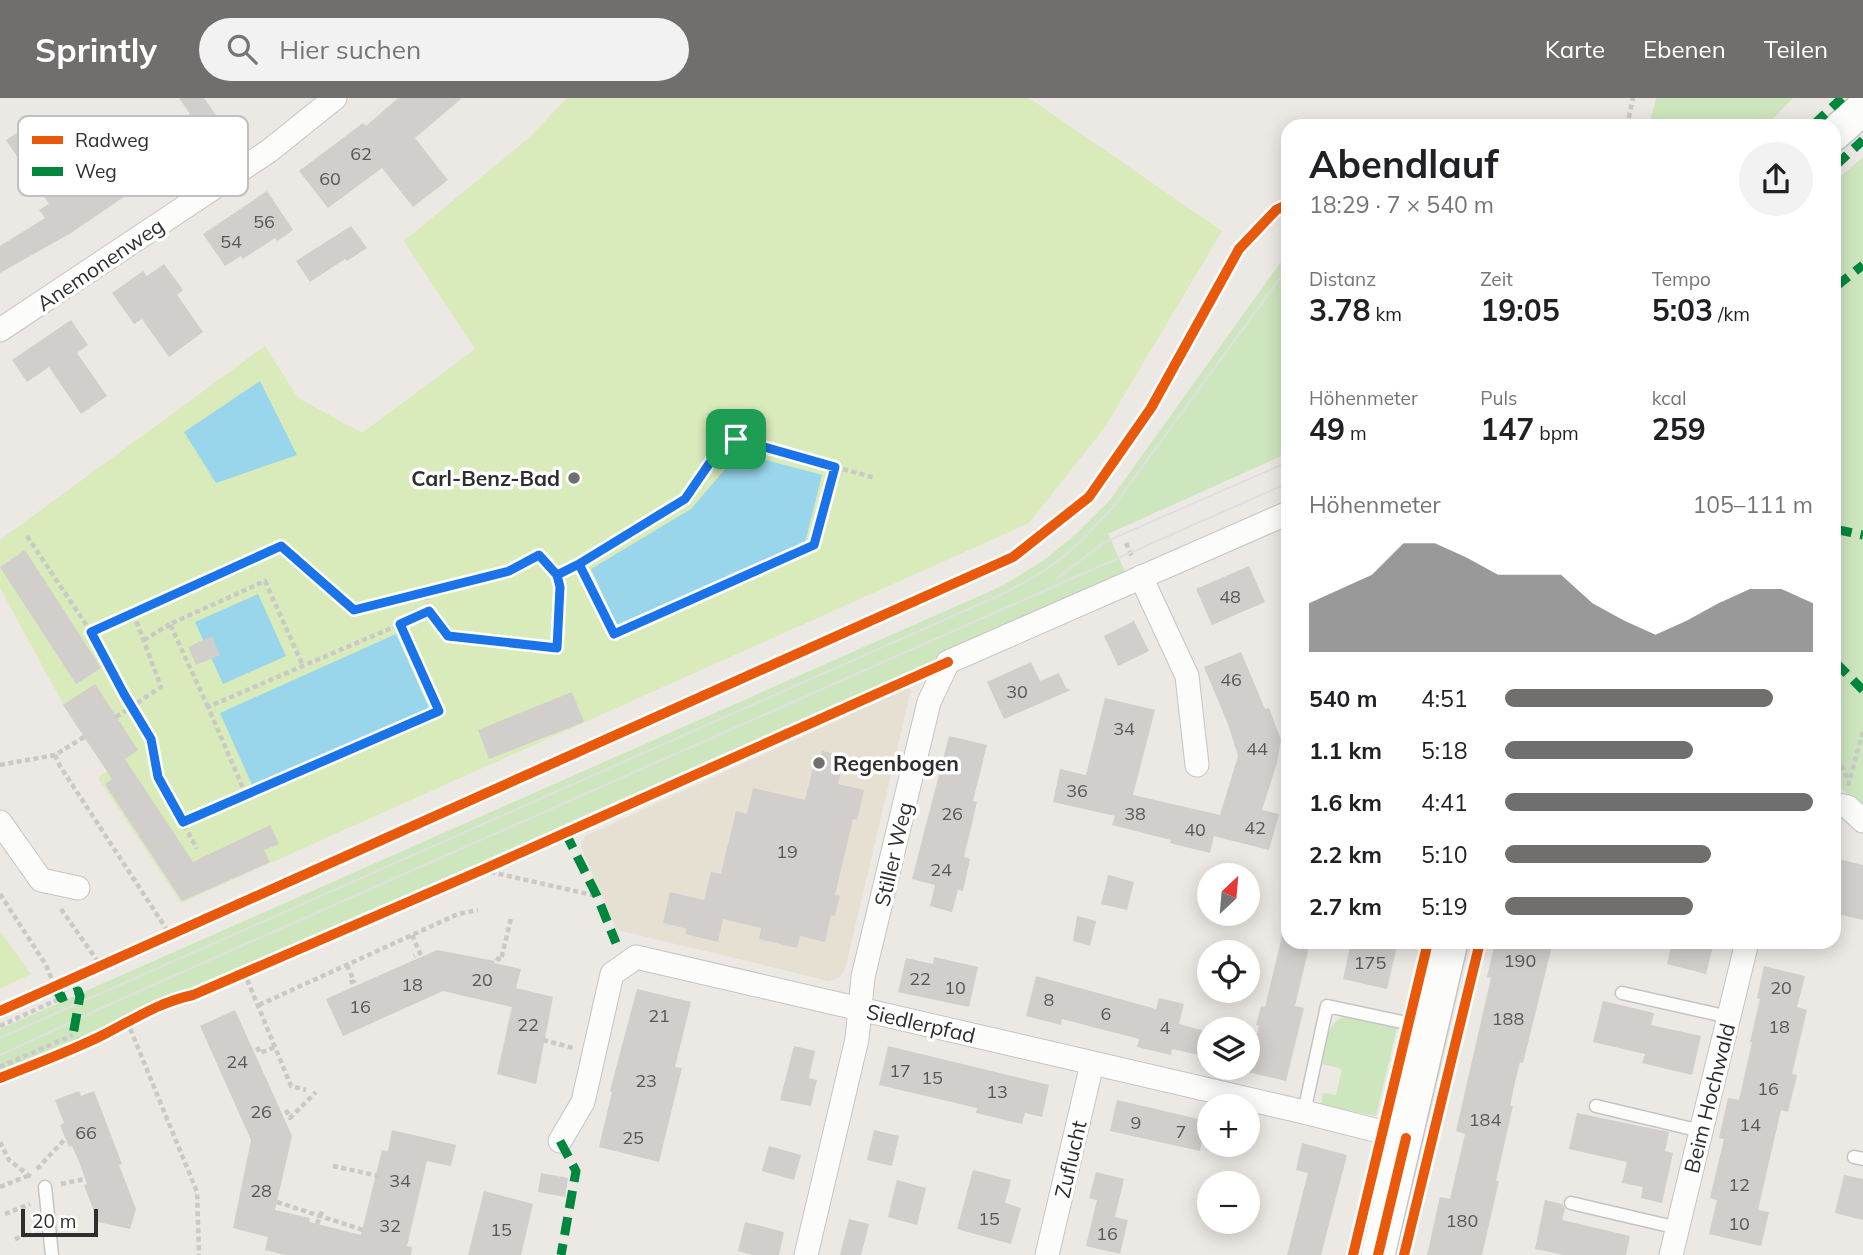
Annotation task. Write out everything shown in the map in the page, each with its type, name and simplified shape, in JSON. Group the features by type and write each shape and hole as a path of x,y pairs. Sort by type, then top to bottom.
{"street":[{"name":"Anemonenweg","path":"248,165 335,98"},
{"path":"1841,128 1863,108"},
{"name":"Anemonenweg","path":"0,330 201,196"},
{"name":"Stiller Weg","path":"806,1255 857,1039 863,977 929,702 948,662 1281,516"},
{"path":"1141,577 1187,676 1197,765"},
{"path":"0,822 41,880 78,888"},
{"path":"1378,1255 1449,949"},
{"name":"Beim Hochwald","path":"1671,1255 1745,949"},
{"name":"Siedlerpfad","path":"560,1141 583,1102 612,974 636,957 1406,1138"},
{"name":"Zuflucht","path":"1047,1255 1092,1064"}],"lane":[{"path":"1622,993 1728,1017"},
{"path":"1304,1112 1327,1006 1430,1028"},
{"path":"1596,1106 1701,1131"},
{"path":"45,1187 52,1255"},
{"path":"1571,1203 1678,1228"}],"path":[{"path":"1628,119 1633,98"},
{"path":"709,413 722,445"},
{"path":"557,575 685,499 722,445 736,439 876,478"},
{"path":"579,564 614,634 814,545 835,467"},
{"path":"27,536 91,632 151,739 158,777 197,849"},
{"path":"91,632 281,546 354,610 509,571 539,555 557,575 560,587 557,648 448,636 429,611 426,593"},
{"path":"144,640 170,624 265,581 303,666"},
{"path":"208,707 429,611"},
{"path":"116,717 160,687 133,612"},
{"path":"170,624 246,795"},
{"path":"183,822 439,711 400,624"},
{"path":"1848,811 1848,780 1863,731"},
{"path":"0,765 55,755 84,737"},
{"path":"55,755 171,936"},
{"path":"1841,765 1848,780"},
{"path":"482,870 597,896"},
{"path":"41,880 101,966"},
{"path":"0,894 46,965 55,987"},
{"path":"259,1005 458,914 478,909"},
{"path":"496,958 501,960 511,918"},
{"path":"412,935 420,953 414,956"},
{"path":"347,965 354,981 349,983"},
{"path":"244,972 291,1086 306,1090"},
{"path":"0,1026 61,998"},
{"path":"127,1021 197,1192 199,1255"},
{"path":"0,1067 73,1035"},
{"path":"257,1047 260,1053 275,1047"},
{"path":"286,1110 290,1118 316,1092"},
{"path":"0,1187 30,1176 65,1139"},
{"path":"0,1142 9,1160 45,1187"},
{"path":"0,1158 6,1156"},
{"path":"333,1166 379,1176"},
{"path":"277,1202 366,1231"},
{"path":"317,1224 323,1209"}],"shaded area":[{"name":"Regenbogen","path":"908,688 911,690 845,970 839,978 829,981 617,930 581,847 585,836"}],"green space":[{"name":"Carl-Benz-Bad","path":"567,98 1029,98 1222,231 1105,427 1029,523 181,903 98,778 107,771 63,704 0,588 0,540 265,346 298,398 362,433 475,349 404,241 530,137"},
{"path":"1656,98 1793,98 1773,119 1651,119"},
{"path":"1863,157 1863,807 1841,788 1841,176"},
{"path":"1281,262 1281,456 1108,534 1127,576 599,809 0,1079 0,1029 1002,586 1043,561 1075,535 1110,500"},
{"path":"0,931 31,974 0,989"},
{"path":"1347,1016 1397,1028 1376,1116 1321,1105 1323,1093 1336,1095 1342,1069 1322,1064 1328,1035 1334,1023"}],"water":[{"path":"260,381 297,455 216,483 184,432"},
{"path":"739,453 822,475 805,543 617,625 591,569 691,509"},
{"path":"258,594 286,656 223,684 195,622"},
{"path":"396,634 429,708 253,787 220,713"}],"building":[{"path":"179,98 204,98 217,116 187,116 190,114"},
{"path":"398,98 462,98 415,138 448,180 413,207 382,168 328,208 299,171 363,123 366,126"},
{"path":"18,132 18,158 6,140"},
{"path":"267,191 293,230 277,241 275,238 243,259 241,256 225,266 203,234"},
{"path":"44,196 125,196 71,233 0,273 0,246 45,218 39,210 49,204"},
{"path":"351,226 367,248 310,282 296,261"},
{"path":"164,264 183,290 177,295 203,332 169,357 142,319 134,324 112,293 143,271 147,276"},
{"path":"71,320 88,345 77,353 107,396 81,414 49,367 27,382 12,360"},
{"path":"25,550 101,668 76,684 0,567"},
{"path":"1249,566 1265,602 1212,625 1196,589"},
{"path":"1134,621 1149,651 1118,666 1104,636"},
{"path":"212,636 220,655 196,665 188,647"},
{"path":"1241,652 1265,709 1269,708 1281,740 1277,763 1262,810 1279,814 1269,850 1214,836 1210,853 1112,825 1115,816 1053,802 1060,769 1086,775 1105,698 1155,710 1133,795 1220,815 1238,756 1204,667"},
{"path":"1031,662 1040,681 1059,673 1066,688 1071,690 1004,719 987,682"},
{"path":"95,684 138,750 125,759 193,862 270,825 279,844 264,850 270,862 182,901 105,784 112,779 63,705"},
{"path":"572,692 584,722 489,759 478,730"},
{"path":"949,736 987,745 973,801 977,802 964,857 970,859 963,891 958,890 952,912 930,906 935,885 912,879"},
{"path":"822,751 845,756 838,784 864,790 857,820 853,819 835,895 840,896 835,916 831,915 825,942 800,936 797,948 759,939 761,928 723,919 718,942 685,934 687,929 663,923 670,892 704,900 711,872 721,874 736,811 747,814 753,788 805,800 813,767 818,768"},
{"path":"1841,860 1863,865 1863,920 1841,915"},
{"path":"1108,875 1134,882 1127,910 1101,904"},
{"path":"1077,916 1096,921 1090,946 1073,941"},
{"path":"1281,940 1281,949 1309,949 1295,1006 1304,1008 1286,1081 1260,1075 1258,1017 1261,1006 1265,1007"},
{"path":"1349,949 1396,949 1387,989 1343,979"},
{"path":"1493,949 1551,949 1523,1063 1520,1062 1515,1082 1510,1106 1513,1106 1496,1181 1499,1181 1482,1255 1427,1255 1440,1197 1450,1199 1465,1134 1456,1131 1491,978 1487,977"},
{"path":"1670,949 1712,949 1706,974 1667,964"},
{"path":"437,950 521,969 516,988 553,997 536,1084 497,1074 512,1007 443,991 343,1036 326,999"},
{"path":"934,957 978,967 969,1007 898,992 906,958 933,964"},
{"path":"1764,966 1805,976 1797,1007 1807,1010 1792,1074 1797,1075 1788,1112 1781,1110 1758,1210 1769,1212 1761,1246 1709,1234 1717,1200 1710,1198 1724,1139 1719,1138 1728,1098 1739,1100 1752,1042"},
{"path":"1036,976 1156,1009 1159,998 1184,1004 1179,1024 1197,1029 1197,1055 1172,1049 1171,1055 1137,1047 1139,1039 1062,1019 1061,1025 1026,1016"},
{"path":"637,989 691,1002 675,1067 682,1068 659,1162 599,1147 612,1092 610,1091"},
{"path":"1603,1001 1654,1013 1651,1025 1701,1036 1692,1075 1642,1063 1645,1054 1593,1042"},
{"path":"235,1010 292,1136 275,1210 361,1235 382,1150 388,1151 392,1130 456,1145 451,1166 427,1161 407,1246 412,1247 411,1255 285,1255 265,1250 268,1237 233,1228 251,1140 200,1026"},
{"path":"794,1046 815,1051 809,1078 817,1080 811,1106 780,1100"},
{"path":"888,1046 1049,1085 1042,1117 1025,1113 1022,1124 976,1113 977,1108 879,1085"},
{"path":"79,1091 81,1096 94,1091 122,1164 119,1165 136,1209 130,1229 98,1222 84,1185 87,1184 80,1164 60,1125 64,1123 55,1100"},
{"path":"1117,1100 1197,1119 1197,1150 1110,1131"},
{"path":"1577,1113 1669,1132 1665,1151 1673,1153 1662,1203 1641,1198 1643,1187 1622,1183 1627,1162 1569,1149"},
{"path":"874,1130 899,1136 892,1166 867,1160"},
{"path":"1302,1143 1347,1155 1321,1255 1287,1255 1308,1173 1296,1170"},
{"path":"769,1146 801,1155 794,1180 762,1171"},
{"path":"973,1170 1011,1180 1005,1203 1021,1208 1011,1244 957,1229"},
{"path":"1096,1172 1124,1179 1115,1217 1128,1220 1120,1254 1086,1246 1097,1200 1089,1198"},
{"path":"541,1173 568,1178 565,1197 538,1192"},
{"path":"1844,1175 1863,1179 1863,1220 1835,1213"},
{"path":"897,1180 926,1188 917,1225 888,1217"},
{"path":"484,1191 533,1204 521,1255 468,1255"},
{"path":"1545,1200 1562,1204 1565,1209 1562,1220 1630,1236 1626,1255 1564,1255 1535,1249"},
{"path":"849,1219 869,1224 861,1255 840,1255"},
{"path":"745,1222 784,1232 779,1255 753,1255 738,1251"}],"tram line":[{"path":"0,1038 1007,592 1028,580 1066,554 1113,507 1281,277"},
{"path":"1056,579 1105,542 1281,465"},
{"path":"0,1055 1281,486"}],"marked path":[{"path":"1820,119 1842,98"},
{"path":"1841,160 1863,140"},
{"path":"1841,282 1863,265"},
{"path":"1841,530 1863,535"},
{"path":"1841,668 1863,690"},
{"path":"565,832 597,896 616,943"},
{"path":"55,987 61,998 78,991 80,996 73,1035 78,1045"},
{"path":"560,1141 576,1171 561,1255"}],"cycle path":[{"path":"0,1011 1013,557 1089,497 1151,408 1239,249 1281,208"},
{"path":"0,1078 79,1046 158,1006 193,995 482,870 948,662"},
{"path":"1353,1255 1426,949"},
{"path":"1404,1255 1478,949"},
{"path":"1378,1255 1406,1138"}],"place":[{"name":"Carl-Benz-Bad","path":"574,478"},
{"name":"Regenbogen","path":"819,763"}],"route":[{"path":"736,439 722,445 685,499 557,575 539,555 509,571 354,610 281,546 91,632 151,739 158,777 183,822 439,711 400,624 429,611 448,636 557,648 560,587 557,575 579,564 614,634 814,545 835,467 736,439"}]}
